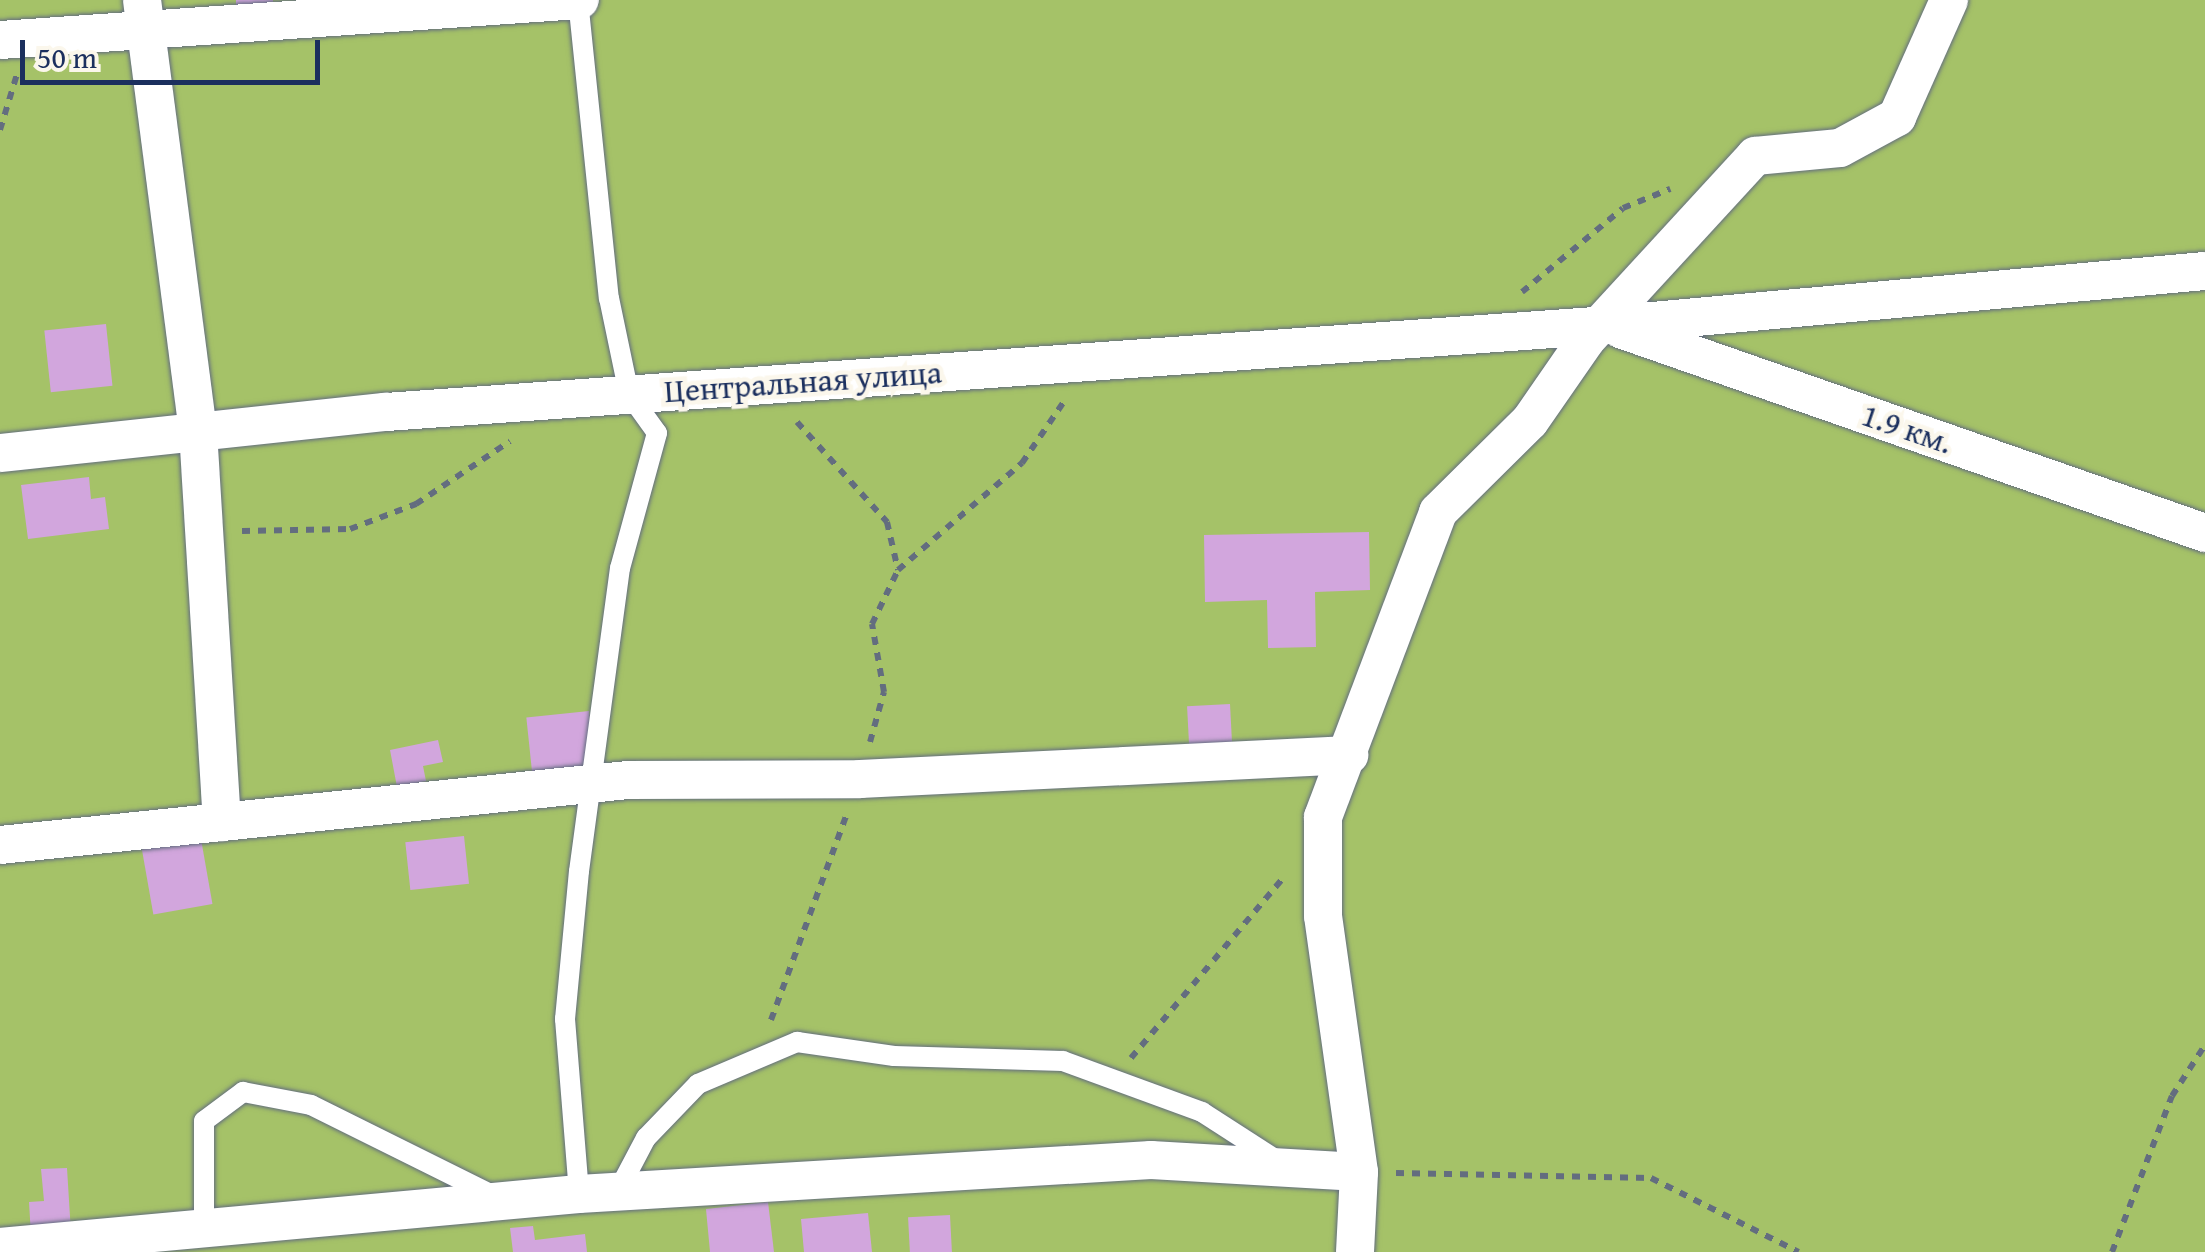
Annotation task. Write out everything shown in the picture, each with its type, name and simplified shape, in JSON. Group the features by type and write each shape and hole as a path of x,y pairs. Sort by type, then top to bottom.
{"street":[{"path":"14,38 142,15 579,0"},
{"path":"1355,1252 1359,1172 1322,916 1323,817 1350,755 1438,512 1754,156 1840,148 1898,117 1949,0"},
{"path":"142,15 198,432 222,822"},
{"name":"Центральная улица","path":"0,452 555,399 1608,325 2205,271"},
{"name":"1.9 км.","path":"1608,325 2205,533"},
{"path":"0,845 596,784 860,779 1350,755"},
{"path":"0,1247 204,1232 618,1191 1150,1160 1359,1172"}],"lane":[{"path":"579,0 608,298 629,394 658,434 620,568 565,1019 579,1194"},
{"path":"618,1191 646,1138 698,1084 797,1042 894,1056 1011,1053 1063,1061 1119,1088 1202,1112 1287,1167"},
{"path":"204,1232 204,1121 244,1092 311,1105 505,1201"}],"path":[{"path":"0,130 14,38"},
{"path":"1518,296 1623,208 1689,182"},
{"path":"757,1059 860,779 884,692 872,624 898,570 1022,464 1091,362"},
{"path":"762,385 887,522 898,570"},
{"path":"204,531 350,529 484,466 555,399"},
{"path":"1119,1088 1164,1012 1286,875 1323,817"},
{"path":"2112,1252 2172,1096 2205,1044"},
{"path":"1359,1172 1651,1178 1799,1252"}],"green space":[{"path":"0,0 2205,0 2205,1252 0,1252"}],"building":[{"path":"236,0 273,0 273,8 236,8"},
{"path":"106,324 112,386 51,392 44,330"},
{"path":"89,477 91,499 105,497 109,529 28,539 21,485"},
{"path":"1369,532 1370,590 1315,592 1316,647 1268,648 1267,600 1205,602 1204,535"},
{"path":"1230,704 1232,745 1189,747 1187,706"},
{"path":"589,711 595,773 533,779 526,718"},
{"path":"438,740 443,762 423,766 426,781 397,787 390,750"},
{"path":"464,836 469,884 410,890 405,842"},
{"path":"201,839 212,904 153,914 142,849"},
{"path":"67,1168 71,1233 31,1236 29,1202 44,1201 41,1169"},
{"path":"768,1202 774,1252 710,1252 706,1209"},
{"path":"868,1213 872,1252 804,1252 801,1219"},
{"path":"950,1215 952,1252 910,1252 908,1217"},
{"path":"533,1226 535,1240 585,1234 587,1252 513,1252 510,1228"}]}
